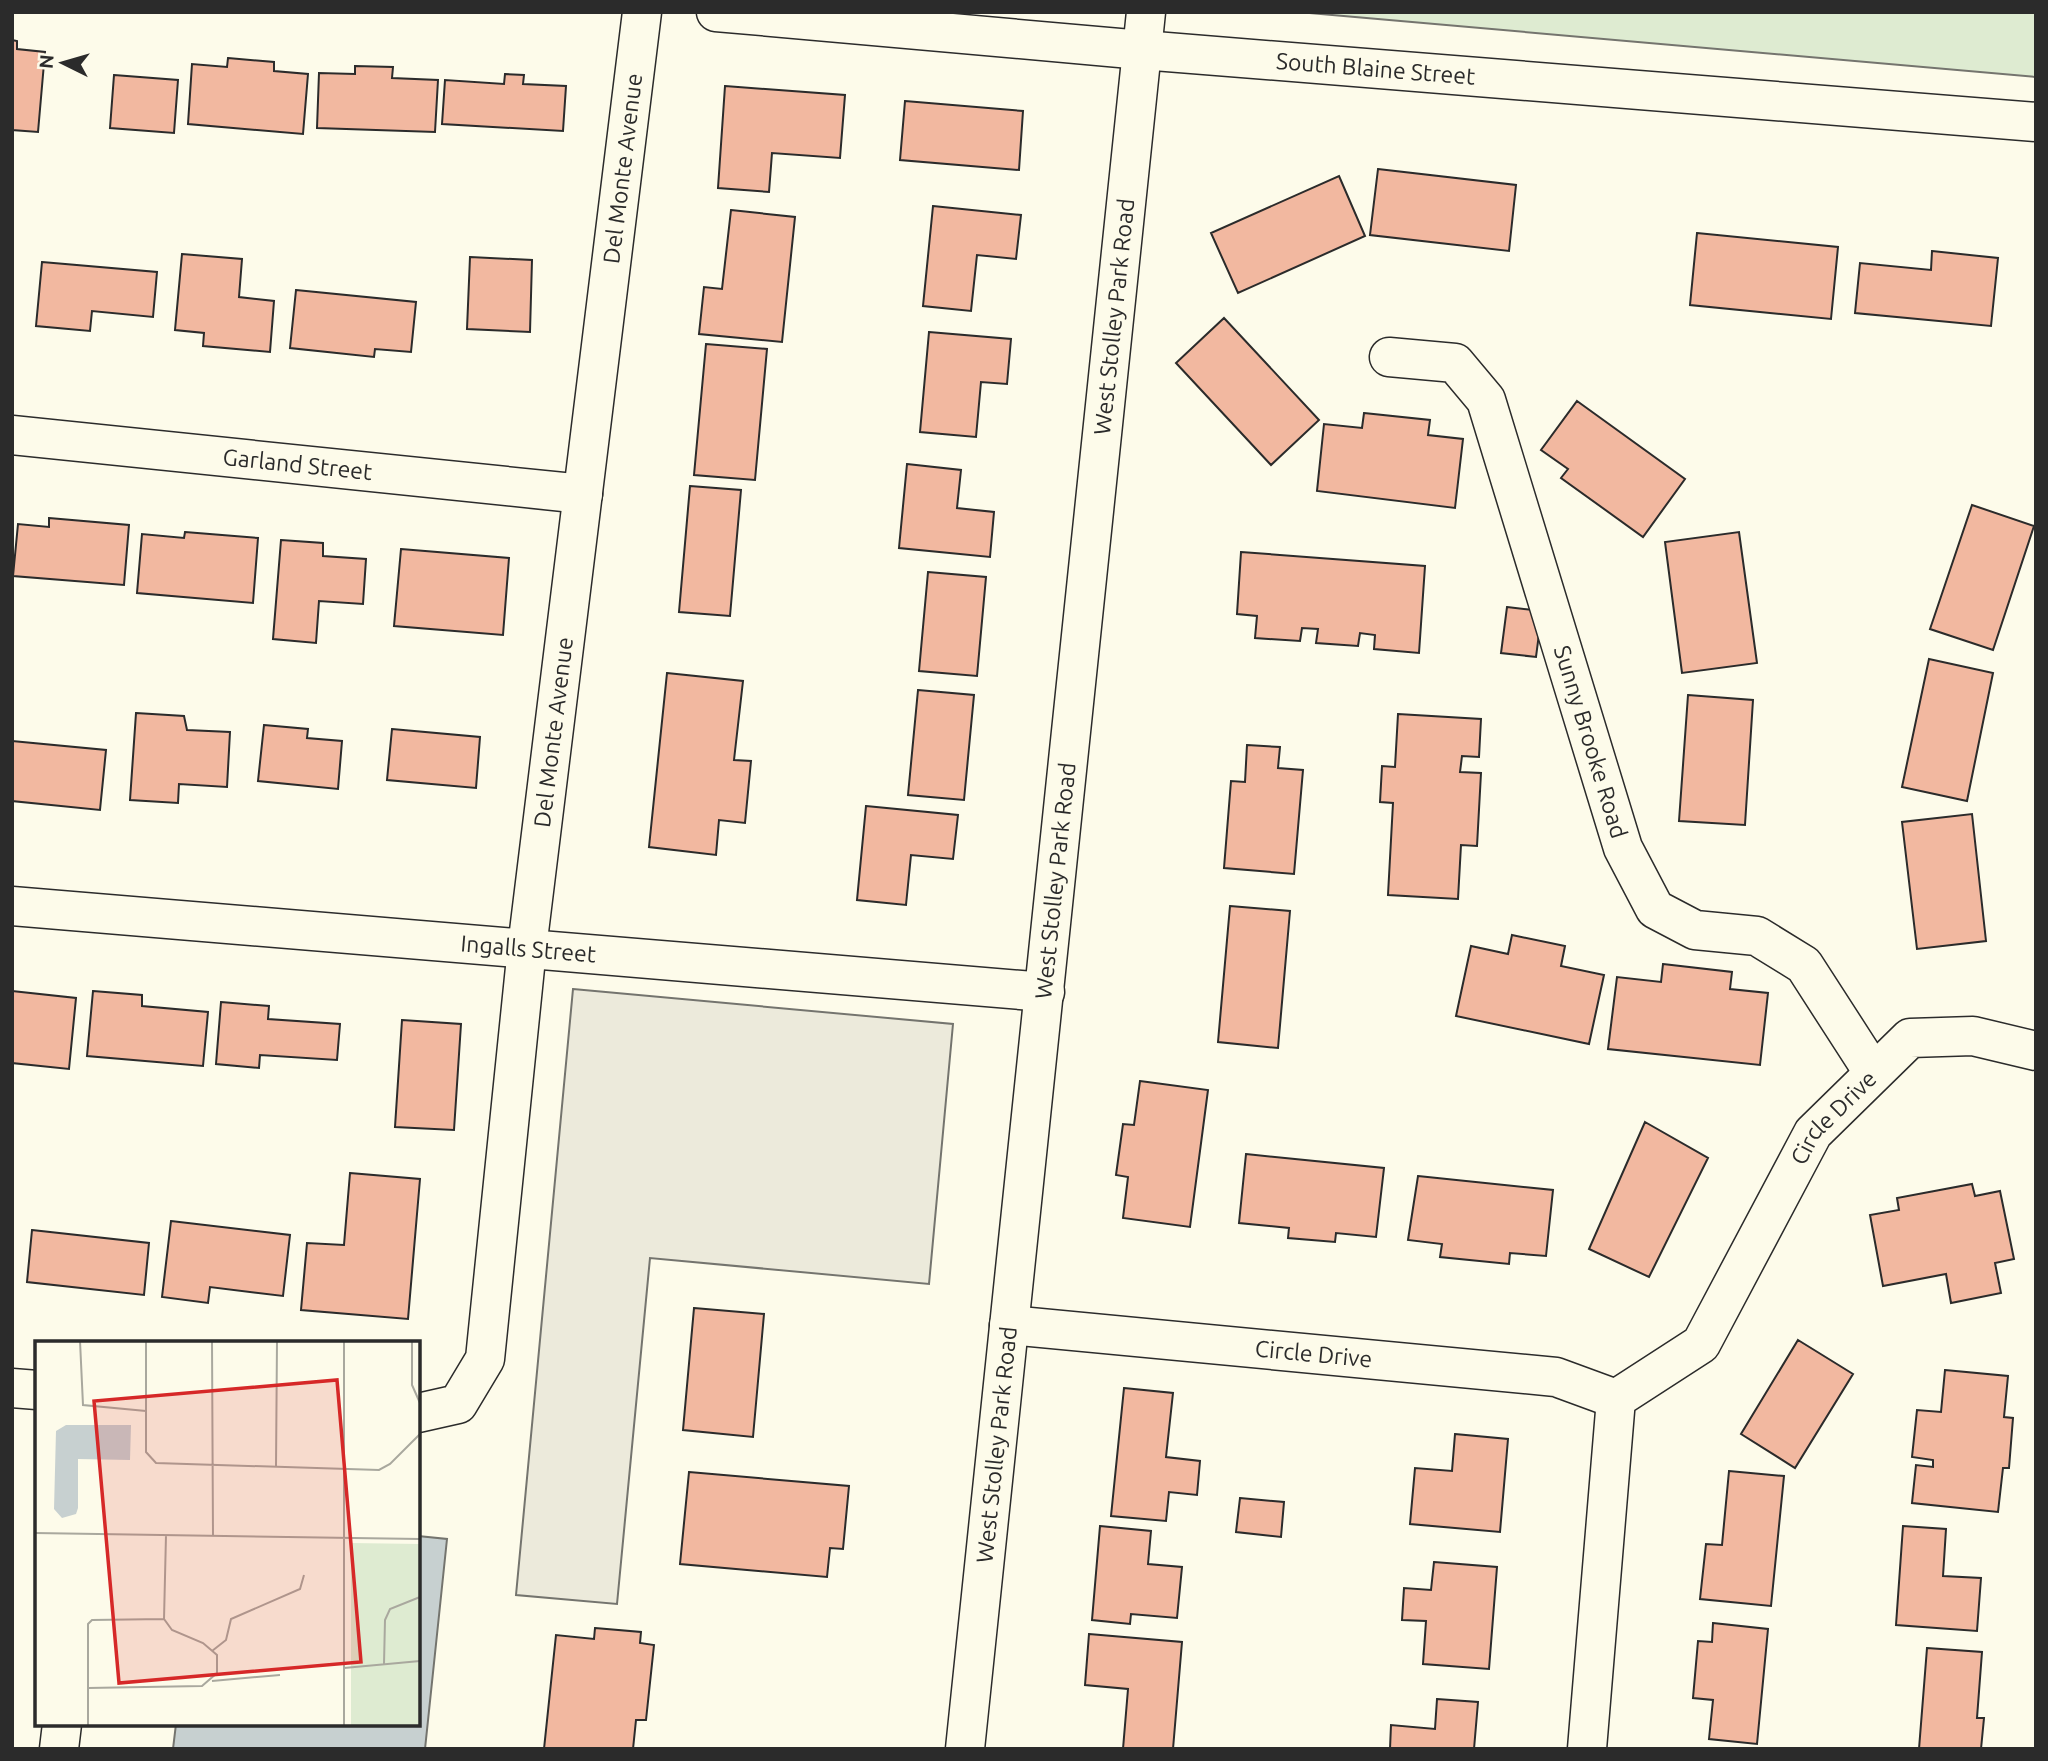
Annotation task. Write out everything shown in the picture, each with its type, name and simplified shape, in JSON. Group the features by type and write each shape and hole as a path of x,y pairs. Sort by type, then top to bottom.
{"street":[{"name":"Del Monte Avenue","path":"420,1413 458,1404 485,1359 527,948 642,12"},
{"name":"South Blaine Street","path":"716,12 1142,50 2036,122"},
{"name":"West Stolley Park Road","path":"965,1749 1146,12"},
{"name":"Sunny Brooke Road","path":"1389,357 1455,363 1486,400 1623,848 1655,909 1695,930 1757,936 1804,965 1873,1072"},
{"name":"Garland Street","path":"12,435 583,494"},
{"name":"Ingalls Street","path":"12,906 1045,992"},
{"name":"Circle Drive","path":"1009,1325 1556,1377 1616,1399 1701,1344 1813,1133 1910,1038 1973,1036 2036,1051"},
{"path":"12,1388 35,1390"},
{"path":"1587,1749 1616,1399"},
{"path":"59,1749 62,1726"}],"green space":[{"path":"1298,12 2036,12 2036,77"}],"shaded area":[{"path":"573,989 953,1024 929,1284 650,1258 617,1604 516,1595"},
{"path":"420,1536 447,1539 425,1749 173,1749 176,1726 420,1726"}],"building":[{"path":"12,40 17,41 17,49 45,52 38,132 12,130"},
{"path":"228,58 274,62 274,71 308,74 303,134 188,124 192,64 227,67"},
{"path":"355,66 393,67 392,78 438,80 435,132 317,128 319,73 355,74"},
{"path":"505,74 524,75 523,84 566,86 563,131 442,124 445,80 504,84"},
{"path":"114,75 178,80 174,133 110,128"},
{"path":"725,86 845,95 840,158 772,153 769,192 718,188"},
{"path":"905,101 1023,111 1019,170 900,160"},
{"path":"1378,169 1516,185 1509,251 1370,235"},
{"path":"1339,176 1365,236 1238,293 1211,233"},
{"path":"933,206 1021,215 1016,259 977,255 971,311 923,306"},
{"path":"731,210 795,217 782,342 699,334 704,287 722,289"},
{"path":"1697,233 1838,247 1831,319 1690,305"},
{"path":"1932,251 1998,258 1991,326 1855,313 1860,263 1931,270"},
{"path":"182,254 242,259 239,297 274,301 270,352 203,346 204,333 175,330"},
{"path":"470,257 532,260 530,332 467,329"},
{"path":"42,262 157,272 153,317 92,311 90,331 36,326"},
{"path":"296,290 416,302 411,352 375,349 374,357 290,348"},
{"path":"1224,318 1319,420 1271,465 1176,363"},
{"path":"929,332 1011,339 1007,384 981,382 976,437 920,432"},
{"path":"706,344 767,349 755,480 694,475"},
{"path":"1577,401 1685,479 1643,537 1561,478 1568,469 1541,450"},
{"path":"1364,413 1430,420 1428,435 1463,439 1455,508 1317,491 1324,424 1362,428"},
{"path":"907,464 961,470 957,508 994,512 990,557 899,548"},
{"path":"690,486 741,490 730,616 679,612"},
{"path":"1972,505 2034,526 1993,650 1930,629"},
{"path":"49,518 129,525 124,585 13,576 18,524 49,527"},
{"path":"185,532 258,538 253,603 137,593 142,534 184,538"},
{"path":"1739,532 1757,663 1682,673 1665,542"},
{"path":"281,540 323,543 323,556 366,559 363,604 319,601 316,643 273,639"},
{"path":"401,549 509,558 503,635 394,626"},
{"path":"1241,552 1425,566 1419,653 1374,649 1375,635 1360,633 1358,646 1316,643 1318,629 1302,628 1300,641 1255,638 1257,616 1237,614"},
{"path":"928,572 986,577 977,676 919,671"},
{"path":"1507,607 1542,611 1536,657 1501,653"},
{"path":"1929,659 1993,673 1967,801 1902,787"},
{"path":"667,673 743,681 734,760 751,761 745,823 719,820 716,855 649,847"},
{"path":"918,690 974,695 964,800 908,795"},
{"path":"1688,695 1753,700 1745,825 1679,821"},
{"path":"136,713 184,716 187,730 230,732 227,787 179,784 178,803 130,800"},
{"path":"1398,714 1481,719 1479,757 1462,756 1460,772 1481,773 1477,846 1461,845 1458,899 1388,895 1393,803 1380,802 1382,766 1395,767"},
{"path":"264,725 308,729 307,738 342,741 338,789 258,781"},
{"path":"392,729 480,737 476,788 387,780"},
{"path":"12,741 106,750 100,810 12,801"},
{"path":"1247,745 1280,747 1278,768 1303,770 1294,874 1224,868 1231,781 1245,782"},
{"path":"866,806 958,815 953,859 911,855 906,905 857,900"},
{"path":"1972,814 1986,941 1917,949 1902,822"},
{"path":"1230,906 1290,911 1278,1048 1218,1042"},
{"path":"1512,935 1565,946 1561,966 1604,975 1589,1044 1456,1016 1471,946 1508,954"},
{"path":"1663,964 1732,972 1730,989 1768,993 1760,1065 1608,1049 1617,977 1661,982"},
{"path":"12,991 76,998 69,1069 12,1063"},
{"path":"93,991 142,995 142,1006 208,1012 203,1066 87,1056"},
{"path":"221,1002 269,1006 268,1019 340,1024 337,1060 260,1055 259,1068 216,1064"},
{"path":"402,1020 461,1024 454,1130 395,1127"},
{"path":"1140,1081 1208,1090 1190,1227 1123,1218 1128,1177 1116,1175 1123,1124 1134,1125"},
{"path":"1645,1122 1708,1158 1649,1277 1589,1249"},
{"path":"1246,1154 1384,1168 1376,1237 1336,1233 1335,1242 1288,1238 1289,1228 1239,1223"},
{"path":"350,1173 420,1179 408,1319 301,1310 307,1243 344,1245"},
{"path":"1418,1176 1553,1190 1546,1256 1510,1253 1509,1264 1440,1257 1442,1244 1408,1240"},
{"path":"1972,1184 1975,1196 2000,1191 2014,1259 1995,1263 2001,1293 1951,1303 1946,1274 1883,1286 1870,1215 1899,1210 1897,1198"},
{"path":"171,1221 290,1235 283,1296 210,1287 208,1303 162,1297"},
{"path":"32,1230 149,1243 144,1295 27,1282"},
{"path":"694,1308 764,1314 753,1437 683,1430"},
{"path":"1798,1340 1853,1374 1795,1468 1741,1434"},
{"path":"1945,1370 2008,1376 2004,1417 2013,1418 2009,1468 2003,1468 1998,1512 1912,1503 1916,1465 1933,1467 1933,1460 1912,1457 1917,1410 1941,1412"},
{"path":"1124,1388 1173,1393 1166,1457 1200,1461 1197,1495 1169,1492 1166,1521 1111,1516"},
{"path":"1455,1434 1508,1439 1500,1532 1410,1524 1415,1468 1452,1471"},
{"path":"1729,1471 1784,1476 1771,1606 1700,1599 1706,1544 1722,1545"},
{"path":"689,1472 849,1486 843,1549 830,1548 827,1577 680,1564"},
{"path":"1240,1498 1284,1502 1281,1537 1236,1532"},
{"path":"1100,1526 1151,1531 1148,1564 1182,1567 1177,1618 1131,1614 1130,1624 1092,1620"},
{"path":"1903,1526 1946,1529 1943,1576 1981,1578 1977,1631 1896,1625"},
{"path":"1434,1562 1497,1567 1489,1669 1423,1664 1426,1621 1402,1620 1404,1588 1431,1590"},
{"path":"1713,1623 1768,1629 1757,1744 1709,1739 1713,1700 1693,1698 1698,1641 1712,1642"},
{"path":"595,1628 641,1632 640,1643 654,1645 646,1720 636,1720 633,1749 544,1749 556,1635 594,1639"},
{"path":"1089,1634 1182,1642 1173,1749 1123,1749 1128,1689 1085,1685"},
{"path":"1927,1648 1982,1652 1977,1718 1984,1718 1981,1749 1919,1749"},
{"path":"1437,1699 1478,1702 1474,1749 1390,1749 1391,1725 1435,1729"}]}
